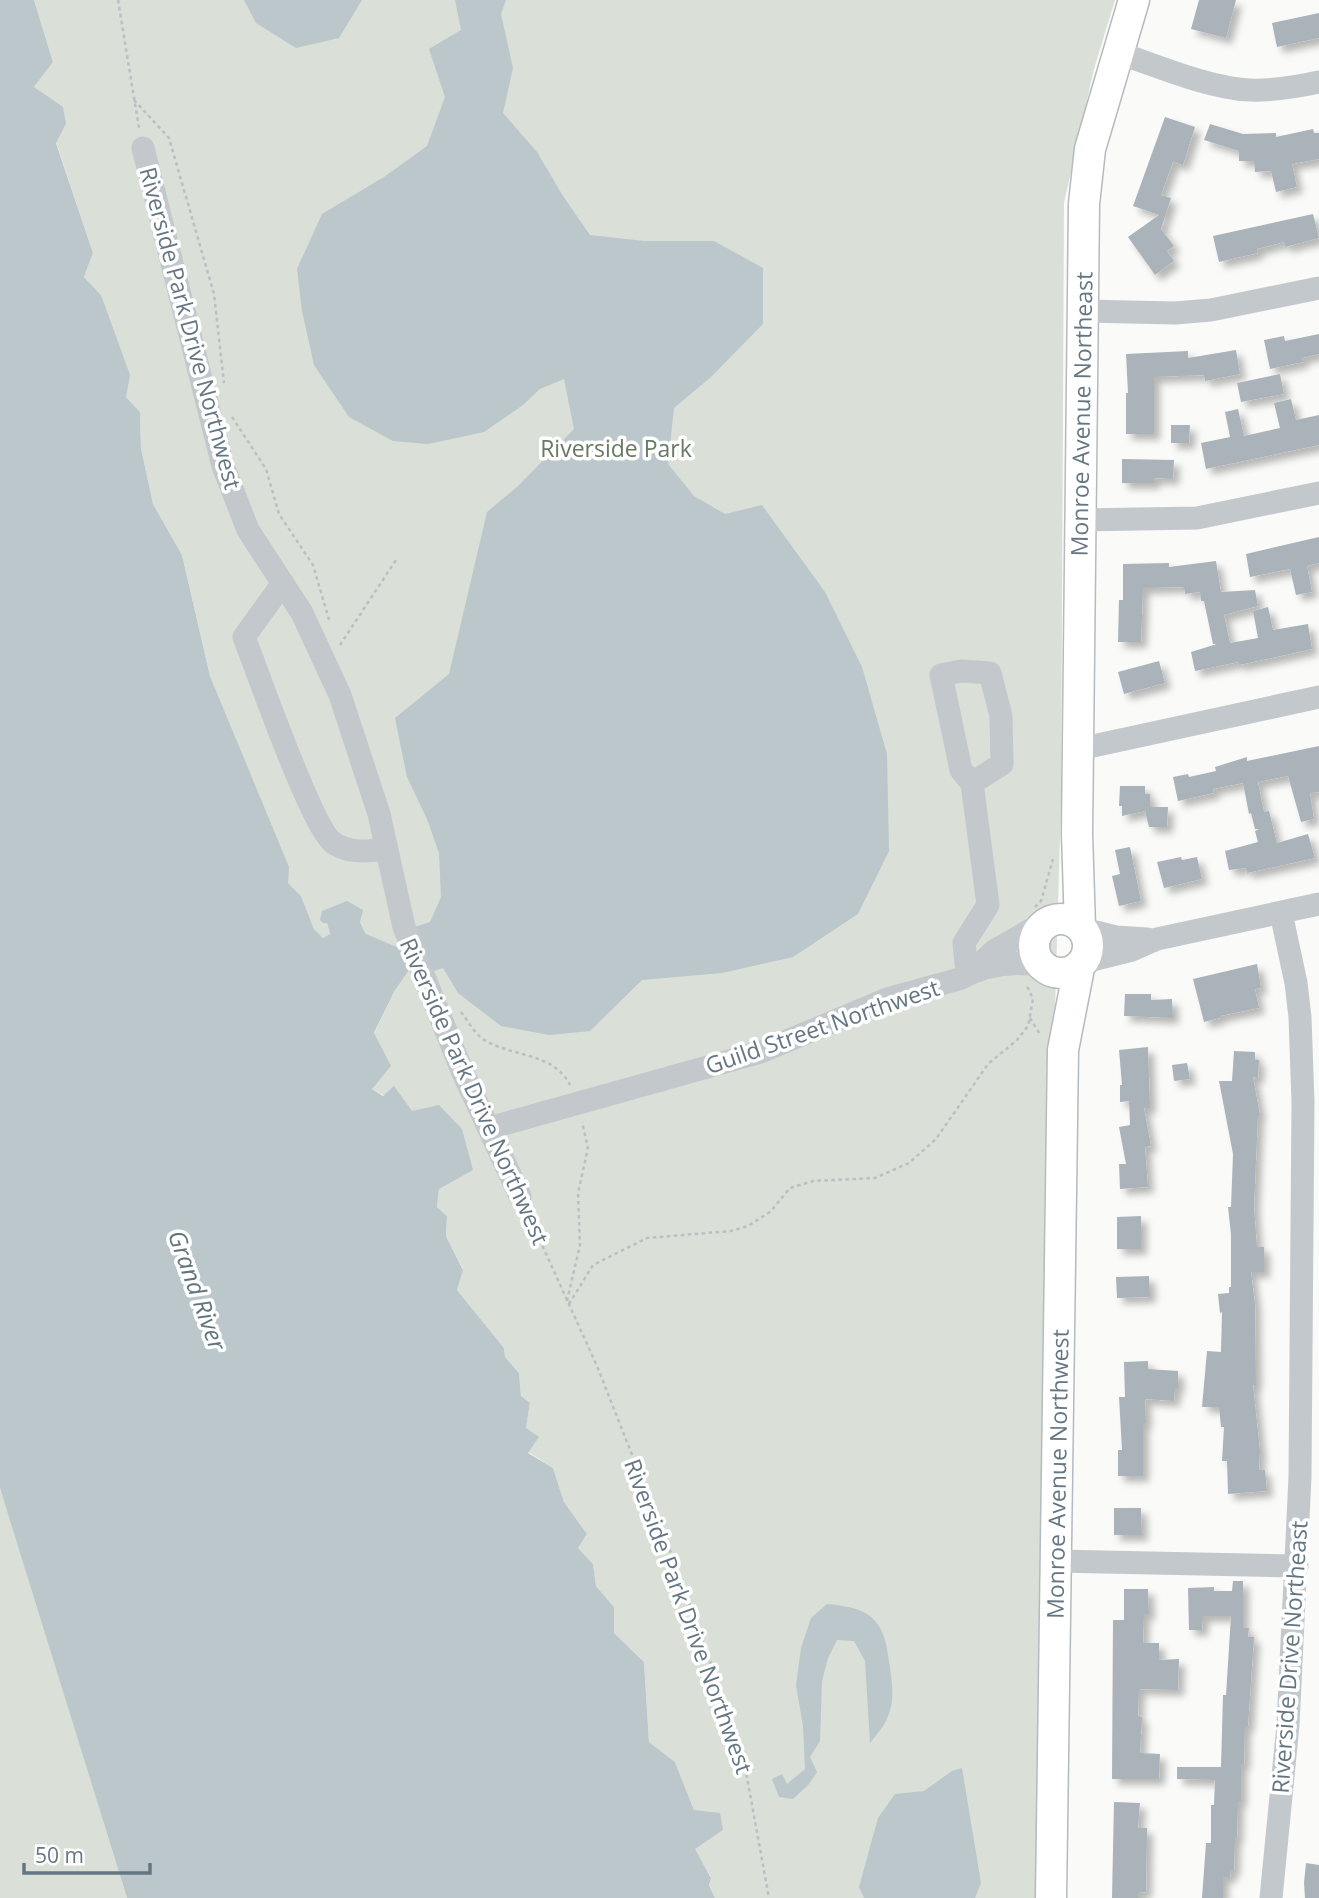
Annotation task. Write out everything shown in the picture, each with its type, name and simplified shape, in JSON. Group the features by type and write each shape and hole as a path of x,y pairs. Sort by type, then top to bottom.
{"main road":[{"name":"Monroe Avenue Northeast","path":"1082,928 1077,834 1077,746 1086,175 1094,137 1134,0"},
{"name":"Monroe Avenue Northeast","path":"1044,925 1060,895 1077,834"},
{"path":"1062,919 1070,920 1082,928 1089,945 1082,965 1062,974 1043,967 1034,951 1036,935 1044,925 1062,919"},
{"name":"Monroe Avenue Northwest","path":"1054,1046 1082,965"},
{"name":"Monroe Avenue Northwest","path":"1043,967 1054,1046 1055,1561 1051,1898"}],"street":[{"path":"1119,53 1219,85 1247,90 1273,90 1319,82"},
{"name":"Riverside Park Drive Northwest","path":"143,148 223,466 248,530 302,613 340,695 379,814 404,927 463,1073 520,1196"},
{"path":"1084,311 1175,313 1211,310 1319,288"},
{"path":"1080,520 1197,518 1319,493"},
{"path":"283,583 244,637 314,816 332,843 358,853 387,849"},
{"path":"970,973 964,943 988,905 972,783 961,770 941,675 961,671 990,673 1001,716 1002,764 972,783"},
{"path":"1077,746 1093,746 1319,697"},
{"path":"1082,965 1132,950 1157,939 1319,904"},
{"name":"Riverside Drive Northeast","path":"1271,1898 1288,1725 1297,1566 1311,1102 1298,994 1281,913"},
{"name":"Guild Street Northwest","path":"489,1128 761,1052 887,999 959,979 970,973 994,951 1044,925"},
{"path":"1082,928 1116,937 1157,939"},
{"name":"Guild Street Northwest","path":"970,973 1016,962 1043,967"},
{"path":"1055,1561 1297,1566"}],"path":[{"name":"Riverside Park Drive Northwest","path":"118,0 143,148"},
{"path":"134,100 169,138 214,294 225,385"},
{"path":"228,411 266,469 279,514 313,565 332,629"},
{"path":"336,642 338,648 396,560"},
{"path":"568,1302 593,1265 647,1238 731,1231 748,1226 770,1212 790,1188 813,1181 874,1178 909,1163 936,1139 988,1064 1017,1040 1030,1018 1033,999"},
{"path":"1030,1018 1054,1046"},
{"name":"Riverside Park Drive Northwest","path":"520,1196 597,1366 667,1544 742,1750 769,1898"}],"green space":[{"name":"Riverside Park","path":"34,0 1115,0 1094,69 1064,203 1061,802 1054,1044 1039,1898 715,1898 709,1884 711,1877 694,1849 723,1830 694,1810 675,1762 649,1742 644,1662 614,1633 614,1607 596,1586 593,1564 578,1548 587,1534 564,1502 553,1468 528,1452 526,1428 530,1403 521,1396 519,1373 505,1357 504,1348 457,1290 463,1269 446,1236 447,1216 437,1207 439,1189 412,1111 372,1089 374,1034 395,990 360,922 327,923 330,934 323,938 314,929 301,896 288,883 288,867 210,676 182,555 153,504 141,448 140,412 126,397 101,295 84,277 93,253 56,142 66,124 34,87 53,62"},
{"path":"0,1488 9,1515 127,1898 0,1898"}],"water":[{"name":"Grand River","path":"0,0 34,0 53,62 34,87 63,107 66,124 56,143 93,253 84,277 101,295 130,375 126,397 140,412 141,448 153,504 182,555 210,676 289,867 288,883 301,896 314,929 323,938 330,934 327,923 320,920 322,911 347,901 363,910 360,922 366,934 399,948 419,937 415,927 430,922 441,897 439,853 427,819 407,777 395,718 449,674 487,512 517,487 574,429 564,379 540,389 523,405 484,432 428,444 393,441 349,417 314,365 302,311 297,269 322,214 384,177 427,146 445,97 429,49 461,30 455,0 506,0 501,14 513,68 503,113 537,152 590,235 644,241 714,241 763,268 763,324 711,377 674,408 668,464 694,496 725,514 762,505 825,592 862,667 887,754 889,851 858,914 793,957 722,973 642,980 590,1031 549,1035 501,1026 458,993 443,968 434,971 428,962 409,970 395,990 374,1033 391,1066 372,1089 383,1096 394,1086 412,1111 439,1105 462,1129 473,1170 439,1189 437,1207 447,1216 446,1236 463,1270 457,1290 504,1348 505,1357 519,1373 521,1396 530,1403 526,1428 539,1437 528,1453 553,1468 564,1502 587,1534 578,1548 593,1564 596,1586 614,1607 614,1633 644,1662 649,1742 675,1762 694,1810 720,1813 723,1830 695,1849 711,1878 709,1885 715,1898 127,1898 0,1488"},
{"path":"244,0 362,0 339,38 296,48 256,23"},
{"path":"827,1604 856,1609 874,1620 880,1628 888,1652 892,1680 890,1710 885,1723 870,1743 865,1661 854,1641 837,1640 828,1658 822,1681 820,1741 810,1757 817,1772 793,1799 779,1797 772,1779 782,1774 787,1784 805,1769 803,1726 796,1685 801,1648 811,1618"},
{"path":"962,1768 981,1883 975,1898 864,1898 859,1887 878,1818 895,1794 924,1791 952,1771"}],"building":[{"path":"1199,0 1236,0 1226,38 1191,29"},
{"path":"1319,13 1319,38 1277,47 1272,23"},
{"path":"1165,117 1195,127 1183,165 1173,162 1161,195 1171,198 1161,229 1174,246 1167,251 1174,261 1155,275 1128,237 1159,215 1133,206"},
{"path":"1210,124 1243,134 1276,133 1276,137 1313,129 1314,133 1319,133 1319,159 1292,164 1297,187 1276,192 1271,171 1255,172 1254,161 1239,161 1239,151 1204,140"},
{"path":"1313,214 1319,238 1285,247 1284,242 1257,249 1258,253 1219,262 1213,236"},
{"path":"1319,334 1319,354 1302,358 1303,362 1270,369 1264,340 1284,336 1285,341"},
{"path":"1236,350 1240,374 1205,381 1204,375 1154,377 1154,434 1126,434 1126,354 1188,351 1188,358"},
{"path":"1280,374 1284,394 1241,402 1237,383"},
{"path":"1291,399 1296,420 1319,415 1319,445 1206,469 1201,443 1230,437 1225,412 1238,409 1244,436 1280,428 1274,403"},
{"path":"1171,425 1190,425 1189,443 1171,443"},
{"path":"1122,459 1174,460 1173,479 1154,478 1154,483 1122,483"},
{"path":"1319,537 1319,563 1307,566 1312,592 1296,595 1290,569 1250,577 1246,554"},
{"path":"1216,561 1221,592 1255,590 1258,606 1224,615 1230,643 1258,638 1253,611 1268,607 1273,630 1308,624 1312,649 1239,665 1238,662 1195,671 1191,652 1217,644 1213,644 1200,592 1185,594 1184,587 1143,588 1141,642 1118,642 1119,600 1123,600 1123,564 1169,563 1169,567"},
{"path":"1159,661 1165,683 1124,694 1118,672"},
{"path":"1319,746 1319,792 1310,793 1314,819 1301,822 1288,776 1258,782 1264,812 1269,811 1277,843 1308,834 1315,858 1247,873 1246,868 1229,870 1225,851 1258,842 1255,831 1259,829 1255,829 1251,813 1249,814 1243,783 1213,789 1214,793 1178,801 1173,777 1188,774 1189,777 1216,771 1215,767 1247,757 1247,761"},
{"path":"1120,786 1145,786 1145,794 1150,794 1150,807 1168,807 1167,827 1149,827 1145,811 1122,816 1122,806 1119,806"},
{"path":"1130,847 1141,901 1119,906 1112,876 1120,874 1115,850"},
{"path":"1181,857 1182,860 1197,857 1202,879 1164,888 1157,862"},
{"path":"1257,964 1261,988 1255,989 1259,1008 1204,1022 1193,979"},
{"path":"1125,994 1151,994 1151,1000 1172,999 1173,1018 1124,1016"},
{"path":"1148,1047 1150,1108 1144,1108 1151,1146 1145,1147 1148,1187 1120,1189 1119,1164 1126,1164 1119,1127 1130,1125 1129,1101 1120,1102 1122,1085 1119,1050"},
{"path":"1234,1051 1255,1052 1255,1060 1259,1060 1258,1078 1253,1077 1260,1115 1254,1207 1257,1247 1264,1247 1264,1272 1251,1272 1255,1304 1256,1385 1253,1385 1260,1451 1259,1470 1265,1470 1267,1491 1228,1494 1227,1461 1222,1461 1224,1427 1221,1427 1219,1407 1202,1407 1207,1351 1221,1352 1222,1312 1220,1313 1218,1294 1229,1293 1231,1287 1228,1207 1231,1207 1233,1154 1219,1081 1232,1081"},
{"path":"1187,1063 1190,1079 1174,1081 1172,1065"},
{"path":"1141,1216 1141,1249 1117,1249 1117,1217"},
{"path":"1149,1276 1150,1297 1117,1298 1116,1277"},
{"path":"1148,1361 1148,1369 1178,1371 1178,1388 1175,1388 1174,1401 1145,1399 1143,1476 1118,1476 1118,1450 1122,1450 1119,1397 1125,1397 1124,1362"},
{"path":"1114,1508 1141,1508 1142,1535 1114,1535"},
{"path":"1233,1581 1243,1581 1243,1628 1249,1628 1248,1637 1254,1637 1248,1726 1245,1726 1244,1764 1241,1764 1241,1801 1238,1801 1234,1870 1231,1870 1230,1877 1223,1877 1223,1898 1202,1898 1206,1843 1211,1843 1211,1805 1214,1805 1215,1780 1177,1779 1177,1767 1221,1767 1223,1695 1226,1695 1231,1616 1203,1616 1202,1630 1189,1630 1188,1588 1214,1587 1214,1591 1232,1591"},
{"path":"1124,1589 1148,1589 1149,1614 1144,1614 1143,1643 1159,1643 1159,1660 1179,1659 1178,1690 1139,1689 1138,1716 1142,1717 1140,1753 1160,1754 1159,1779 1112,1779 1113,1620 1124,1620"},
{"path":"1114,1802 1140,1803 1138,1828 1147,1828 1146,1892 1138,1893 1138,1898 1112,1898"},
{"path":"1306,1863 1319,1865 1319,1898 1305,1898"}]}
